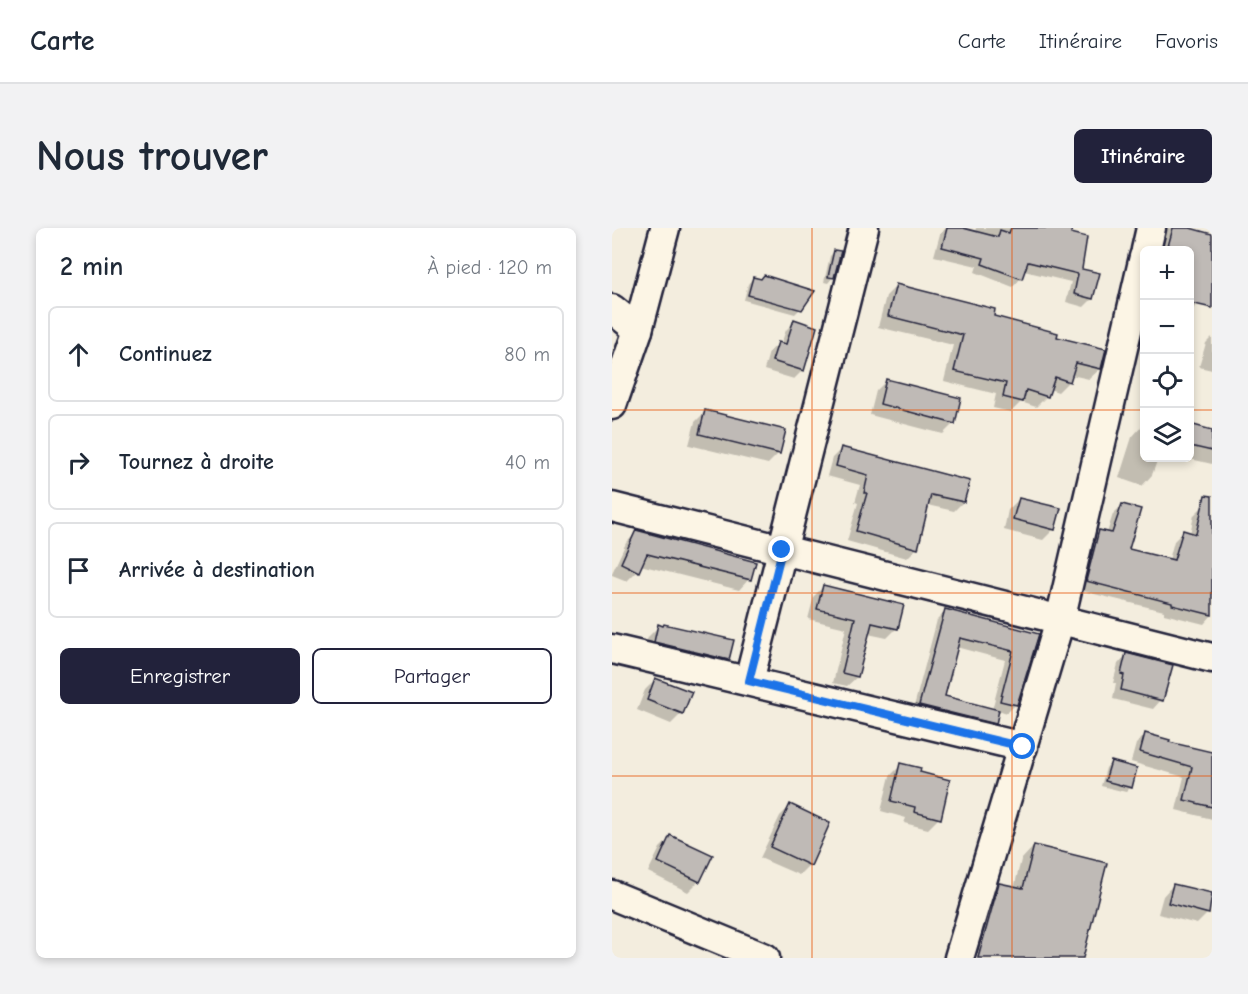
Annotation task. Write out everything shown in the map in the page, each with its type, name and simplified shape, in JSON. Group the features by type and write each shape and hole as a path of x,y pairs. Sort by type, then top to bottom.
{"street":[{"path":"612,405 638,330 665,228"},
{"path":"749,681 864,228"},
{"path":"1147,246 1151,228"},
{"path":"960,958 1060,620 1140,274"},
{"path":"612,309 638,330"},
{"path":"612,507 1212,658"},
{"path":"612,649 1023,747"},
{"path":"612,895 765,958"}],"building":[{"path":"947,228 963,228 998,237 1000,230 1009,233 1011,228 1072,228 1071,233 1087,237 1082,269 1100,273 1093,299 1074,294 1078,274 1028,262 1022,279 982,264 984,258 942,247"},
{"path":"1173,228 1190,228 1212,234 1212,308 1194,304 1194,246 1168,246"},
{"path":"834,250 841,251 834,278 828,277"},
{"path":"764,275 815,291 802,310 748,295 753,277 761,279"},
{"path":"896,284 995,309 994,316 1058,333 1057,337 1106,349 1101,369 1076,363 1070,382 1055,377 1048,397 1026,390 1023,402 1003,397 1006,383 954,371 963,335 888,316"},
{"path":"794,319 817,327 804,371 772,361 778,342 786,344"},
{"path":"886,379 961,398 955,424 880,404"},
{"path":"705,410 786,430 780,454 699,434"},
{"path":"1194,425 1212,430 1212,451 1194,447"},
{"path":"841,447 970,481 964,502 931,495 918,549 856,531 867,493 864,493 868,475 836,466"},
{"path":"1205,495 1212,496 1212,615 1086,581 1099,530 1112,533 1122,504 1141,509 1129,549 1174,560 1183,530 1196,534"},
{"path":"1019,498 1061,508 1055,530 1013,519"},
{"path":"636,530 756,562 751,580 647,554 639,572 621,563"},
{"path":"823,585 904,605 898,629 872,623 858,677 842,673 855,618 817,609"},
{"path":"945,609 1039,634 1017,705 1000,701 1013,651 960,638 945,696 999,710 996,724 919,705"},
{"path":"658,624 734,640 729,660 654,642"},
{"path":"1126,653 1173,665 1163,701 1121,690 1124,675 1121,674"},
{"path":"655,678 692,692 683,714 647,700"},
{"path":"1145,733 1170,740 1169,742 1212,752 1212,807 1184,800 1192,767 1140,752"},
{"path":"1111,761 1137,768 1132,788 1105,781"},
{"path":"900,763 921,768 920,772 950,780 941,819 914,812 915,807 891,801"},
{"path":"790,804 830,823 811,866 770,847"},
{"path":"670,835 713,855 700,882 658,862"},
{"path":"1034,845 1107,863 1083,958 978,958 999,883 1023,888"},
{"path":"1173,884 1212,893 1209,914 1168,903"}],"route":[{"path":"782,550 749,681 1023,747"}]}
